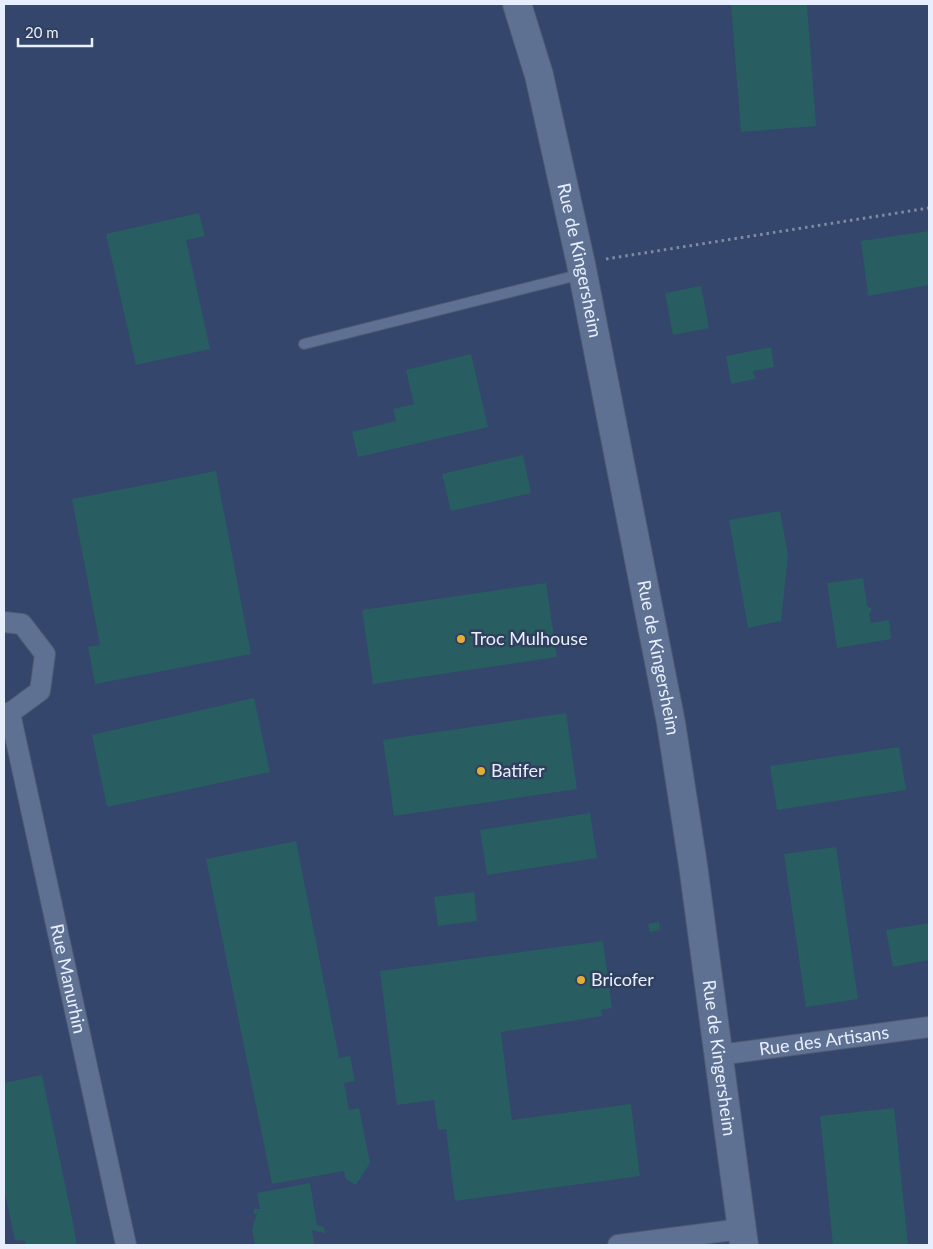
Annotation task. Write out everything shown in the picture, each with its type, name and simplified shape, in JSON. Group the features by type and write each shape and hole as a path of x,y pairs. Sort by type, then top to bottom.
{"main road":[{"name":"Rue de Kingersheim","path":"518,4 539,75 582,269 671,723 719,1055 742,1237"},
{"name":"Rue de Kingersheim","path":"530,4 539,75"}],"street":[{"path":"4,622 22,624 45,654 40,691 7,713"},
{"name":"Rue Manurhin","path":"7,713 126,1245"},
{"name":"Rue des Artisans","path":"719,1055 929,1027"},
{"path":"618,1245 742,1237"}],"lane":[{"path":"304,344 582,269"}],"path":[{"path":"582,269 929,208"}],"shaded area":[{"path":"4,4 929,4 929,1245 4,1245"}],"building":[{"path":"731,4 807,4 816,126 741,132"},
{"path":"199,213 205,236 186,240 210,349 136,365 106,234"},
{"path":"929,231 929,285 868,296 861,241"},
{"path":"701,286 709,328 673,335 665,293"},
{"path":"771,347 774,367 753,371 755,379 731,384 726,356"},
{"path":"471,354 488,427 358,457 352,432 396,421 393,409 414,404 406,370"},
{"path":"523,455 531,493 451,511 442,474"},
{"path":"216,471 251,654 95,684 88,647 100,645 72,499"},
{"path":"780,511 788,555 781,621 748,628 729,520"},
{"path":"863,578 867,606 872,609 869,614 871,623 889,620 891,639 837,648 827,583"},
{"name":"Troc Mulhouse","path":"546,583 557,657 373,684 362,610"},
{"path":"254,698 270,772 107,807 92,735"},
{"name":"Batifer","path":"566,713 577,789 394,816 383,740"},
{"path":"899,747 906,790 777,810 770,766"},
{"path":"590,813 597,858 487,875 480,830"},
{"path":"296,841 339,1058 350,1056 355,1081 344,1083 349,1110 359,1108 370,1163 356,1185 346,1179 344,1171 272,1184 206,859"},
{"path":"836,847 858,999 806,1007 784,854"},
{"path":"474,892 477,921 438,926 434,897"},
{"path":"659,922 660,930 650,932 648,924"},
{"path":"929,923 929,960 893,967 886,930"},
{"path":"603,941 612,1008 601,1010 602,1016 501,1032 512,1120 631,1104 640,1176 455,1201 446,1129 438,1130 434,1100 397,1105 380,971"},
{"path":"42,1075 77,1245 25,1245 26,1241 15,1240 4,1189 4,1083"},
{"path":"894,1108 908,1245 833,1245 820,1116"},
{"path":"310,1183 317,1225 324,1227 325,1233 312,1230 314,1244 255,1245 252,1229 257,1214 254,1214 254,1209 260,1209 257,1193"}],"place":[{"name":"Troc Mulhouse","path":"461,639"},
{"name":"Batifer","path":"481,771"},
{"name":"Bricofer","path":"581,980"}]}
